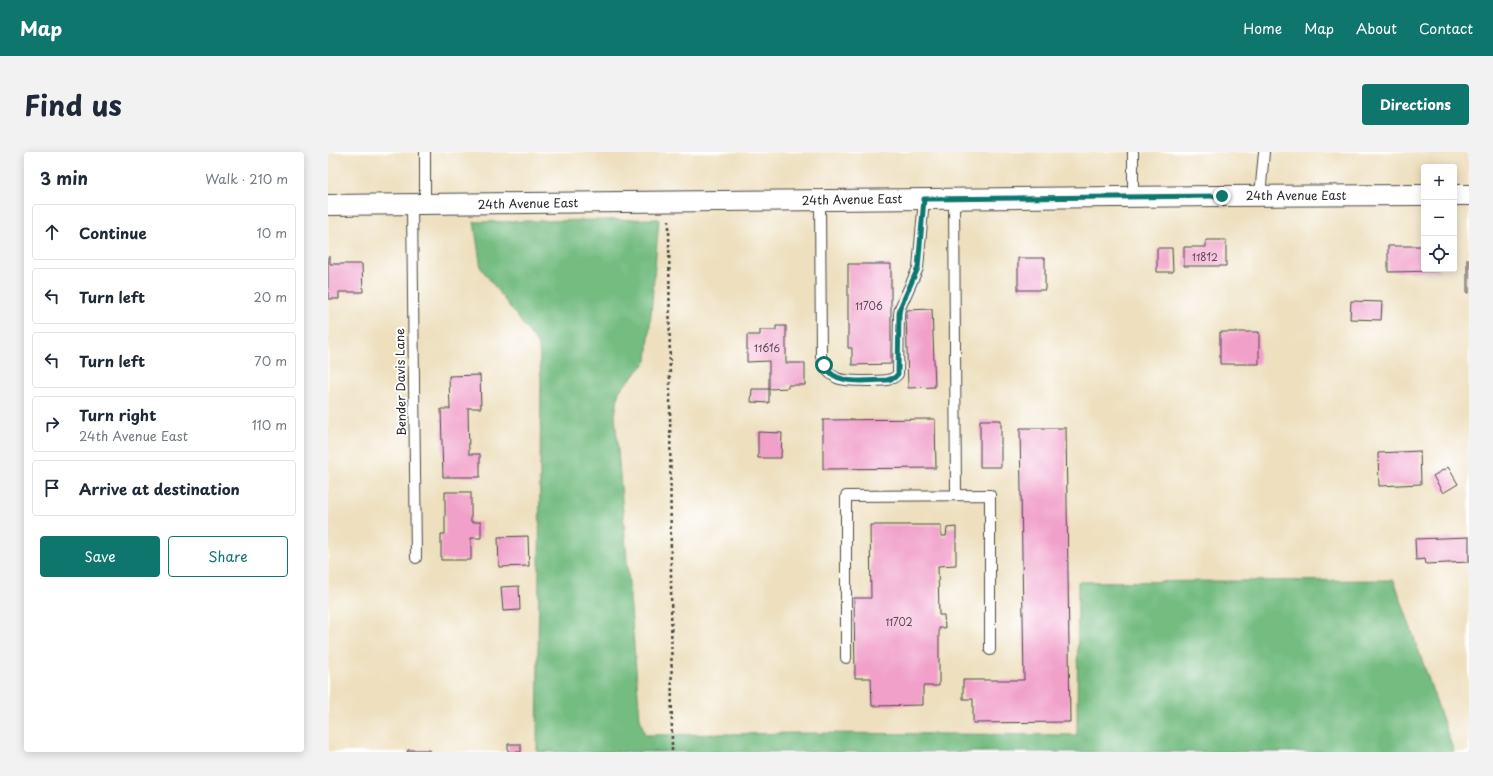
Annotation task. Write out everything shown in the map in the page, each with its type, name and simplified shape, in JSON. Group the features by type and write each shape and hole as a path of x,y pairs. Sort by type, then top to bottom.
{"street":[{"name":"24th Avenue East","path":"328,206 1421,195"},
{"path":"1457,195 1469,195"}],"lane":[{"name":"Bender Davis Lane","path":"416,558 418,205 425,152"},
{"path":"1133,152 1133,197"},
{"path":"1260,196 1264,152"},
{"path":"820,200 821,356 824,365 827,372 839,379 887,380 894,378 898,374 899,314 900,308 918,268 924,199"},
{"path":"954,199 956,495"},
{"path":"846,658 846,496 990,495 990,650"}],"path":[{"path":"669,202 672,752"}],"green space":[{"path":"659,219 647,361 619,391 615,415 640,718 645,735 809,733 1077,735 1078,582 1394,580 1454,752 537,752 541,381 539,346 481,268 474,222"}],"building":[{"path":"1206,240 1226,240 1226,266 1184,266 1184,247 1206,247"},
{"path":"1388,246 1421,246 1421,271 1388,272"},
{"path":"1157,248 1172,248 1173,272 1157,272"},
{"path":"328,257 330,257 330,264 362,264 363,292 339,292 339,299 328,299"},
{"path":"1018,258 1045,258 1045,290 1018,290"},
{"path":"1467,259 1469,259 1469,293 1467,293"},
{"path":"848,264 891,264 891,364 852,365 852,348 848,348"},
{"path":"1351,301 1382,302 1381,320 1350,319"},
{"path":"932,309 935,387 908,388 906,310"},
{"path":"776,326 786,326 786,363 805,363 805,385 788,385 788,388 769,389 769,361 747,362 747,335 760,335 760,330 776,330"},
{"path":"1220,332 1259,332 1259,364 1220,364"},
{"path":"480,375 481,408 468,408 469,454 480,454 480,477 443,477 441,409 450,409 449,376"},
{"path":"752,389 769,389 769,403 751,402"},
{"path":"935,419 936,468 823,469 823,420"},
{"path":"980,420 1001,420 1001,467 980,467"},
{"path":"1020,428 1066,428 1070,722 973,723 973,699 963,699 963,680 1024,680"},
{"path":"758,432 782,433 781,458 758,458"},
{"path":"1420,451 1421,484 1379,486 1378,453"},
{"path":"1448,467 1458,484 1443,493 1433,476"},
{"path":"445,492 471,492 471,522 481,522 481,538 471,538 471,560 441,560 441,534 445,534"},
{"path":"870,525 941,525 941,536 946,536 947,528 956,527 956,565 938,566 939,615 944,615 945,628 939,628 939,686 923,686 923,705 872,706 871,678 855,678 854,598 871,598"},
{"path":"528,536 529,566 499,567 498,537"},
{"path":"1469,537 1469,562 1426,564 1425,559 1416,560 1415,539"},
{"path":"519,586 520,610 503,611 501,587"},
{"path":"508,744 521,744 521,752 508,752"},
{"path":"408,750 430,750 430,752 407,752"}],"route":[{"path":"824,365 827,372 839,379 887,380 894,378 898,374 899,314 900,308 918,268 924,199 1222,196"}]}
